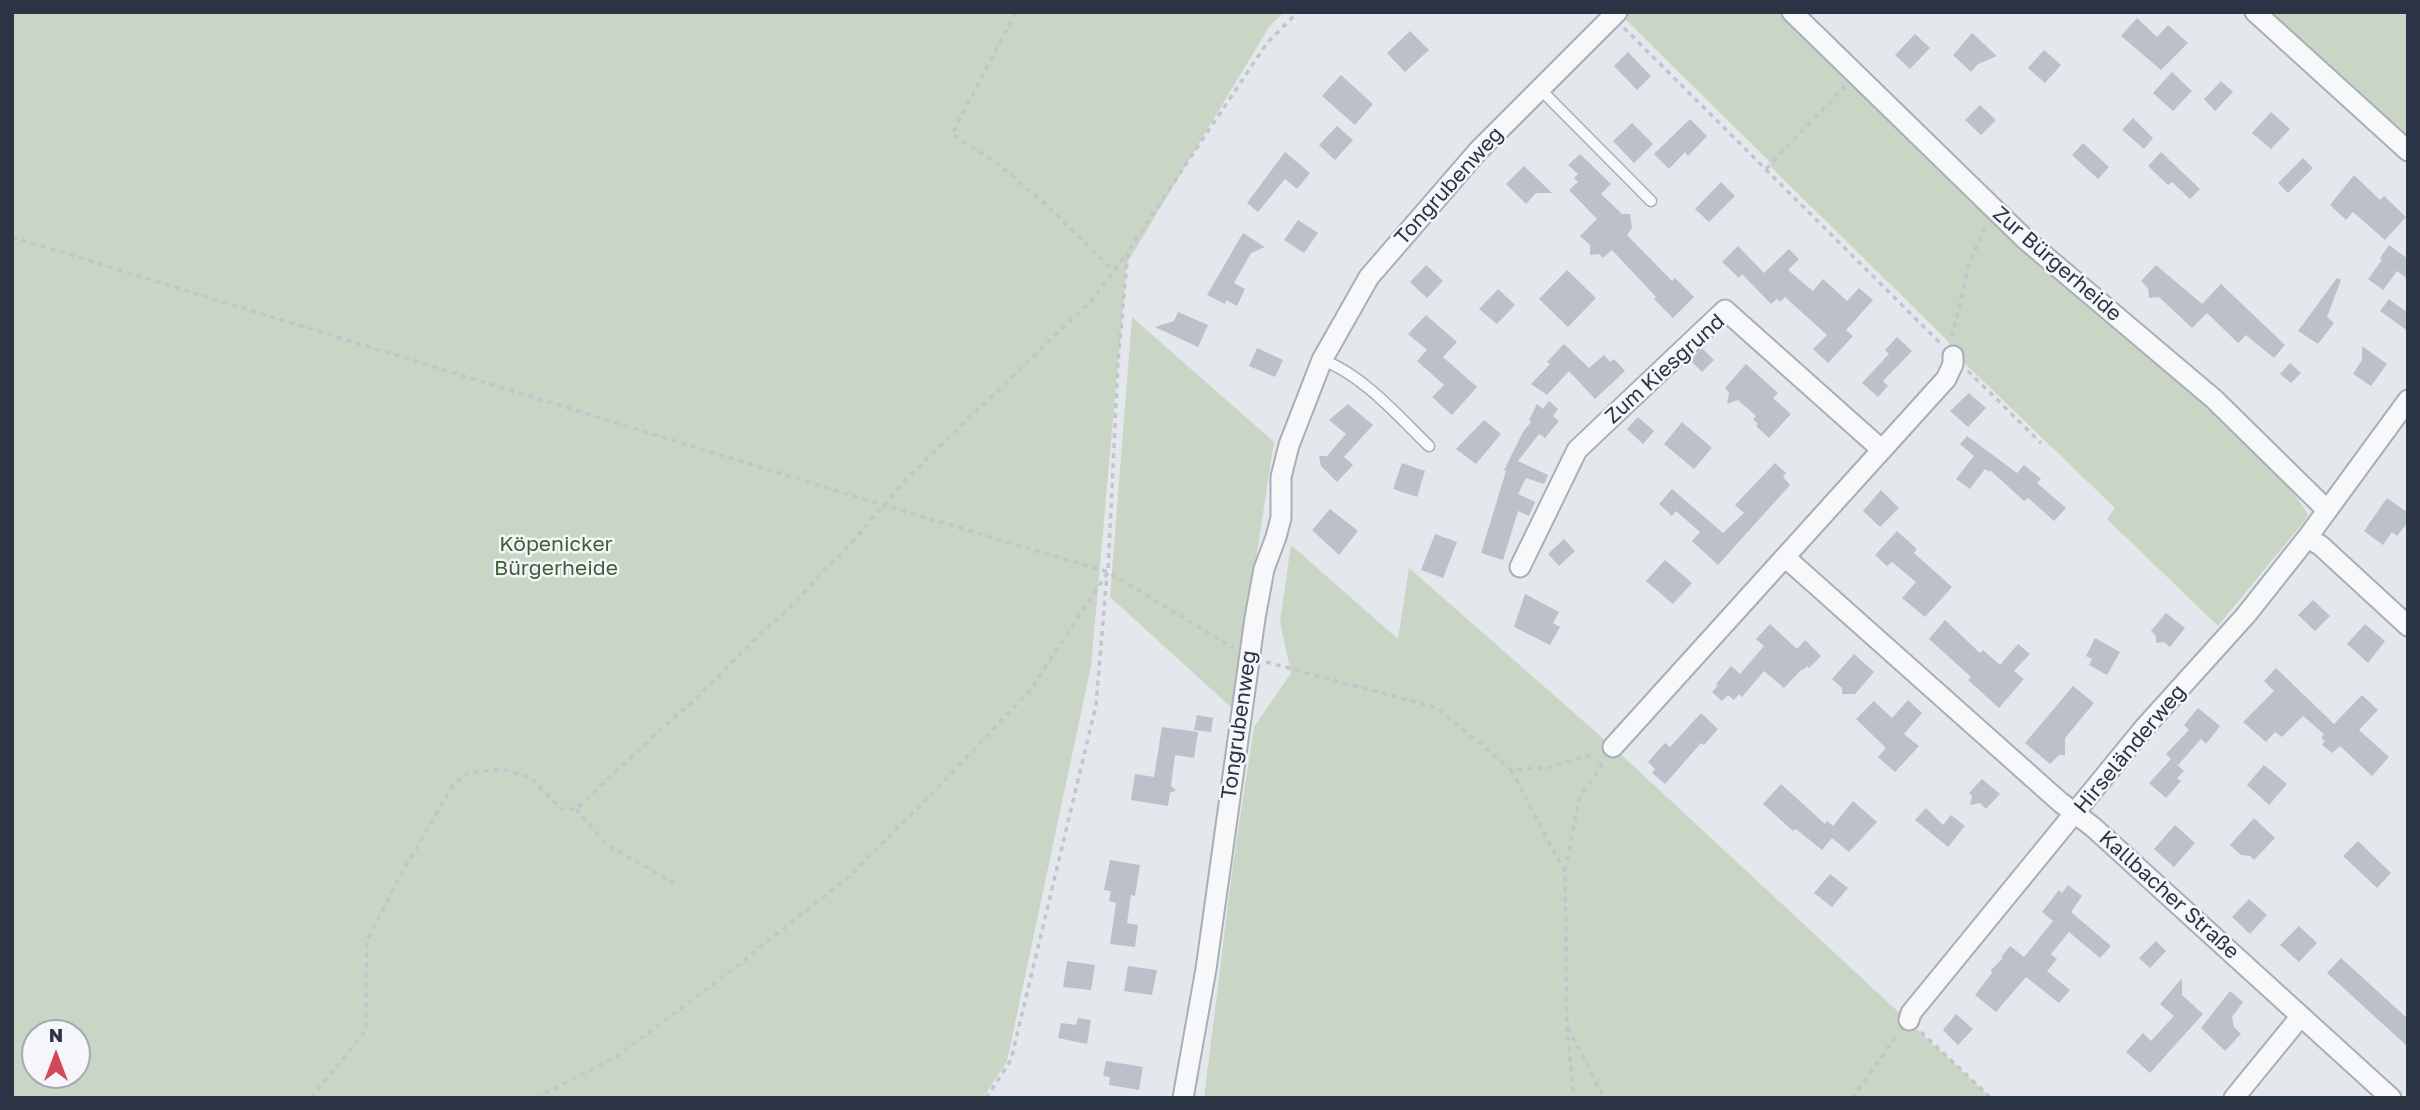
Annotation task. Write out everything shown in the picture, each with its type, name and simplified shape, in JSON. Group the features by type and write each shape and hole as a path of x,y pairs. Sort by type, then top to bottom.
{"street":[{"name":"Zur Bürgerheide","path":"1792,12 1997,213 2050,262 2223,406 2327,510"},
{"path":"2255,12 2408,151"},
{"name":"Tongrubenweg","path":"1183,1098 1206,969 1249,656 1264,569 1280,518 1284,465 1322,360 1369,277 1384,258 1478,151 1614,15"},
{"name":"Zum Kiesgrund","path":"1520,567 1577,450 1726,310 1882,450"},
{"path":"1613,747 1945,379 1953,364 1953,356"},
{"name":"Hirseländerweg","path":"1909,1020 1911,1013 2144,727 2246,615 2307,538 2408,400"},
{"path":"2307,538 2320,545 2408,626"},
{"name":"Kallbacher Straße","path":"1786,558 2060,803 2076,813 2391,1098"},
{"path":"2234,1098 2301,1016"}],"lane":[{"path":"1540,89 1651,201"},
{"path":"1322,360 1339,366 1429,446"}],"path":[{"path":"1016,12 953,134 998,164 1042,201 1113,270"},
{"path":"576,809 698,697 784,613 851,543 911,474 1091,301 1128,251 1267,43 1298,12"},
{"path":"1614,15 2041,443"},
{"path":"1766,169 1856,75"},
{"path":"1953,356 1951,346 1954,323 1969,264 1985,225 1997,213"},
{"path":"12,237 1108,572 1249,656 1438,708 1511,769 1565,872"},
{"path":"986,1098 1011,1060 1096,705 1108,572 1118,362 1128,251"},
{"path":"536,1098 616,1057 732,970 849,876 929,797 1031,689 1108,572"},
{"path":"1511,769 1551,767 1613,747"},
{"path":"1574,1098 1567,1027 1565,872 1579,799 1613,747"},
{"path":"311,1098 366,1030 367,940 400,876 453,785 468,773 502,769 531,778 561,808 576,809 606,844 674,883"},
{"path":"1852,1098 1909,1020 1991,1098"},
{"path":"1567,1027 1604,1098"}],"green space":[{"name":"Köpenicker Bürgerheide","path":"12,12 1284,12 1269,27 1127,263 1091,666 1007,1061 983,1098 12,1098"},
{"path":"1778,12 2003,231 2011,233 2070,283 2072,293 2203,402 2263,458 2295,494 2308,515 2306,519 2218,626 2107,519 2115,508 1956,355 1947,340 1619,13"},
{"path":"2266,12 2408,12 2408,142"},
{"path":"1132,317 1274,442 1233,709 1110,597"},
{"path":"1291,545 1398,639 1409,568 1613,747 1991,1098 1204,1098 1233,864 1254,727 1291,673 1280,622"}],"building":[{"path":"2137,18 2157,37 2168,25 2188,43 2161,70 2121,36"},
{"path":"1410,31 1429,50 1405,72 1387,53"},
{"path":"1972,33 1997,56 1978,64 1971,72 1953,55"},
{"path":"1915,34 1930,48 1910,69 1895,55"},
{"path":"2044,50 2061,65 2045,83 2028,68"},
{"path":"1628,52 1651,76 1637,90 1614,66"},
{"path":"2172,72 2192,91 2173,111 2153,93"},
{"path":"1341,75 1373,104 1355,125 1322,96"},
{"path":"2221,81 2233,92 2215,111 2204,99"},
{"path":"1980,105 1996,120 1981,135 1965,120"},
{"path":"2271,112 2290,129 2271,149 2252,133"},
{"path":"2133,118 2153,138 2144,149 2122,130"},
{"path":"1690,119 1707,136 1688,156 1685,152 1669,169 1654,154"},
{"path":"1632,123 1653,144 1634,163 1613,141"},
{"path":"1337,126 1353,140 1335,160 1319,145"},
{"path":"2083,143 2109,167 2098,179 2072,155"},
{"path":"1285,152 1310,173 1297,189 1285,179 1258,212 1247,203"},
{"path":"2161,152 2200,189 2190,199 2172,182 2168,185 2148,166"},
{"path":"1580,154 1611,184 1601,194 1622,214 1630,214 1632,228 1627,235 1672,281 1675,278 1694,297 1673,318 1612,250 1603,258 1599,254 1590,255 1590,245 1580,236 1597,219 1569,190 1578,182 1574,178 1578,174 1568,165"},
{"path":"2303,158 2313,168 2288,193 2278,183"},
{"path":"1524,166 1552,193 1536,193 1526,204 1506,184"},
{"path":"2354,175 2380,200 2384,196 2406,217 2385,240 2353,212 2346,220 2330,205"},
{"path":"1721,182 1735,196 1709,222 1695,209"},
{"path":"1298,220 1318,233 1304,253 1284,240"},
{"path":"1243,233 1265,247 1251,253 1234,283 1245,289 1237,306 1226,300 1225,304 1207,295"},
{"path":"2389,245 2408,259 2408,279 2397,271 2383,290 2368,279"},
{"path":"1738,246 1764,273 1789,249 1799,259 1788,270 1813,291 1823,279 1847,301 1859,288 1873,300 1846,330 1853,336 1828,363 1813,349 1827,335 1785,297 1780,302 1777,299 1771,304 1742,274 1739,278 1722,262"},
{"path":"1426,265 1443,281 1427,298 1410,282"},
{"path":"2156,265 2202,304 2221,284 2285,345 2274,358 2246,335 2238,343 2207,313 2192,328 2159,297 2149,298 2148,288 2141,281"},
{"path":"1567,270 1596,298 1568,327 1539,299"},
{"path":"2337,278 2341,280 2327,317 2334,323 2318,344 2298,331"},
{"path":"1498,289 1515,305 1497,324 1479,309"},
{"path":"2389,299 2408,313 2408,331 2380,311"},
{"path":"1178,312 1208,325 1198,347 1155,327 1174,321"},
{"path":"1426,315 1457,342 1443,357 1477,387 1452,415 1432,397 1444,385 1417,361 1427,350 1408,334"},
{"path":"1897,337 1912,351 1883,381 1888,386 1878,397 1862,383 1889,354 1885,350"},
{"path":"1564,344 1589,368 1604,355 1610,362 1614,359 1625,371 1595,399 1569,371 1547,395 1531,384"},
{"path":"2362,346 2387,364 2371,386 2353,374 2362,360"},
{"path":"1257,348 1283,360 1275,377 1249,366"},
{"path":"1702,348 1714,360 1702,372 1690,360"},
{"path":"2290,363 2301,373 2291,383 2280,374"},
{"path":"1746,364 1778,393 1773,398 1791,414 1769,438 1756,426 1758,424 1753,419 1756,416 1738,400 1727,404 1729,393 1725,388"},
{"path":"1969,393 1986,408 1968,427 1950,411"},
{"path":"1549,401 1558,409 1553,416 1559,421 1545,438 1539,434 1518,461 1548,475 1544,484 1526,478 1518,494 1535,502 1529,516 1518,511 1503,560 1481,553 1506,471 1504,470 1531,422 1529,420 1537,404 1543,409"},
{"path":"1348,404 1373,425 1344,457 1353,465 1337,482 1321,466 1319,456 1327,456 1346,434 1329,420"},
{"path":"1638,417 1654,431 1643,444 1627,429"},
{"path":"1484,420 1501,434 1476,464 1456,449"},
{"path":"1682,422 1712,448 1694,469 1664,444"},
{"path":"1967,436 2017,473 2024,465 2041,479 2037,483 2066,508 2054,521 2028,498 2024,501 1990,470 1989,472 1985,469 1970,489 1956,479 1974,456 1960,444"},
{"path":"1402,463 1425,471 1417,497 1393,489"},
{"path":"1775,463 1786,473 1783,477 1790,485 1718,565 1692,541 1700,532 1676,511 1672,516 1659,504 1672,489 1723,533 1744,513 1735,505"},
{"path":"1881,490 1899,508 1880,527 1863,511"},
{"path":"2387,498 2408,513 2408,522 2397,536 2392,532 2383,545 2364,531"},
{"path":"1330,509 1358,531 1339,555 1312,530"},
{"path":"1897,531 1917,549 1914,553 1952,587 1925,617 1902,598 1916,582 1892,562 1887,566 1875,555"},
{"path":"1435,534 1457,542 1443,578 1421,570"},
{"path":"1564,539 1575,551 1559,566 1548,554"},
{"path":"1665,560 1692,583 1673,604 1646,581"},
{"path":"1525,594 1559,612 1553,623 1560,627 1550,645 1514,627"},
{"path":"2313,600 2330,616 2315,631 2298,615"},
{"path":"2166,613 2185,628 2170,647 2164,642 2156,643 2156,636 2151,631"},
{"path":"1945,620 1980,653 1983,650 2000,665 2018,644 2030,654 2014,671 2024,679 1999,708 1968,680 1971,677 1929,639"},
{"path":"1770,624 1797,649 1805,640 1821,656 1809,668 1807,666 1802,669 1784,688 1764,671 1742,697 1739,694 1734,700 1728,695 1722,701 1712,692 1718,685 1716,684 1731,666 1740,674 1764,646 1756,639"},
{"path":"2365,624 2385,641 2368,663 2347,644"},
{"path":"2095,638 2120,652 2107,675 2089,665 2092,659 2086,656"},
{"path":"1854,654 1874,672 1855,694 1842,694 1842,688 1832,679"},
{"path":"2276,668 2334,724 2362,695 2378,710 2359,730 2389,757 2372,776 2340,746 2332,753 2322,745 2325,741 2321,738 2324,734 2303,716 2282,737 2275,732 2266,742 2243,722 2274,691 2264,681"},
{"path":"2073,686 2094,703 2065,738 2065,755 2059,755 2050,764 2025,743"},
{"path":"1908,700 1922,713 1904,734 1919,746 1895,772 1878,757 1886,748 1856,719 1874,701 1892,718"},
{"path":"2198,708 2220,726 2206,744 2201,739 2178,765 2173,761 2184,771 2177,778 2181,781 2166,798 2149,783 2171,759 2166,754 2189,730 2184,725"},
{"path":"1701,713 1718,729 1704,745 1701,743 1665,784 1652,773 1655,769 1648,762 1665,743 1670,747"},
{"path":"1197,715 1213,718 1211,732 1194,730"},
{"path":"1162,727 1198,732 1194,758 1175,755 1171,786 1176,790 1170,793 1168,806 1131,800 1135,774 1154,777"},
{"path":"2264,765 2287,784 2269,805 2247,785"},
{"path":"1982,779 2000,794 1986,809 1980,803 1970,805 1972,796 1969,793"},
{"path":"1781,784 1825,824 1827,821 1833,826 1853,801 1877,822 1849,852 1832,838 1822,850 1796,829 1793,831 1763,804"},
{"path":"1926,808 1943,825 1951,815 1965,826 1948,847 1915,820"},
{"path":"2254,818 2275,838 2254,860 2250,856 2241,855 2230,845"},
{"path":"2175,825 2195,843 2174,867 2154,849"},
{"path":"2358,841 2391,873 2377,888 2343,856"},
{"path":"1110,860 1140,865 1135,896 1131,895 1127,923 1138,925 1135,947 1110,944 1116,903 1109,901 1111,891 1104,890"},
{"path":"1830,874 1848,888 1832,907 1814,893"},
{"path":"2068,885 2082,896 2071,912 2111,946 2100,958 2069,932 2051,954 2057,959 2047,971 2070,990 2059,1003 2026,977 1996,1012 1975,995 2010,946 2024,957 2053,921 2042,912 2059,890 2062,893"},
{"path":"2249,899 2267,915 2250,934 2232,917"},
{"path":"2299,926 2317,943 2299,962 2280,945"},
{"path":"2156,941 2166,951 2150,968 2139,958"},
{"path":"2341,958 2408,1019 2408,1047 2327,973"},
{"path":"1067,961 1095,965 1091,990 1063,987"},
{"path":"1128,966 1157,970 1152,995 1124,991"},
{"path":"2182,978 2182,995 2203,1014 2150,1073 2126,1052 2143,1033 2151,1041 2174,1016 2160,1004"},
{"path":"2230,991 2243,1002 2232,1017 2234,1027 2241,1034 2225,1051 2201,1028"},
{"path":"1956,1014 1973,1029 1958,1045 1943,1030"},
{"path":"1078,1018 1091,1020 1087,1044 1058,1038 1061,1023 1076,1025"},
{"path":"1106,1061 1143,1067 1139,1090 1109,1085 1110,1077 1103,1076"}]}
